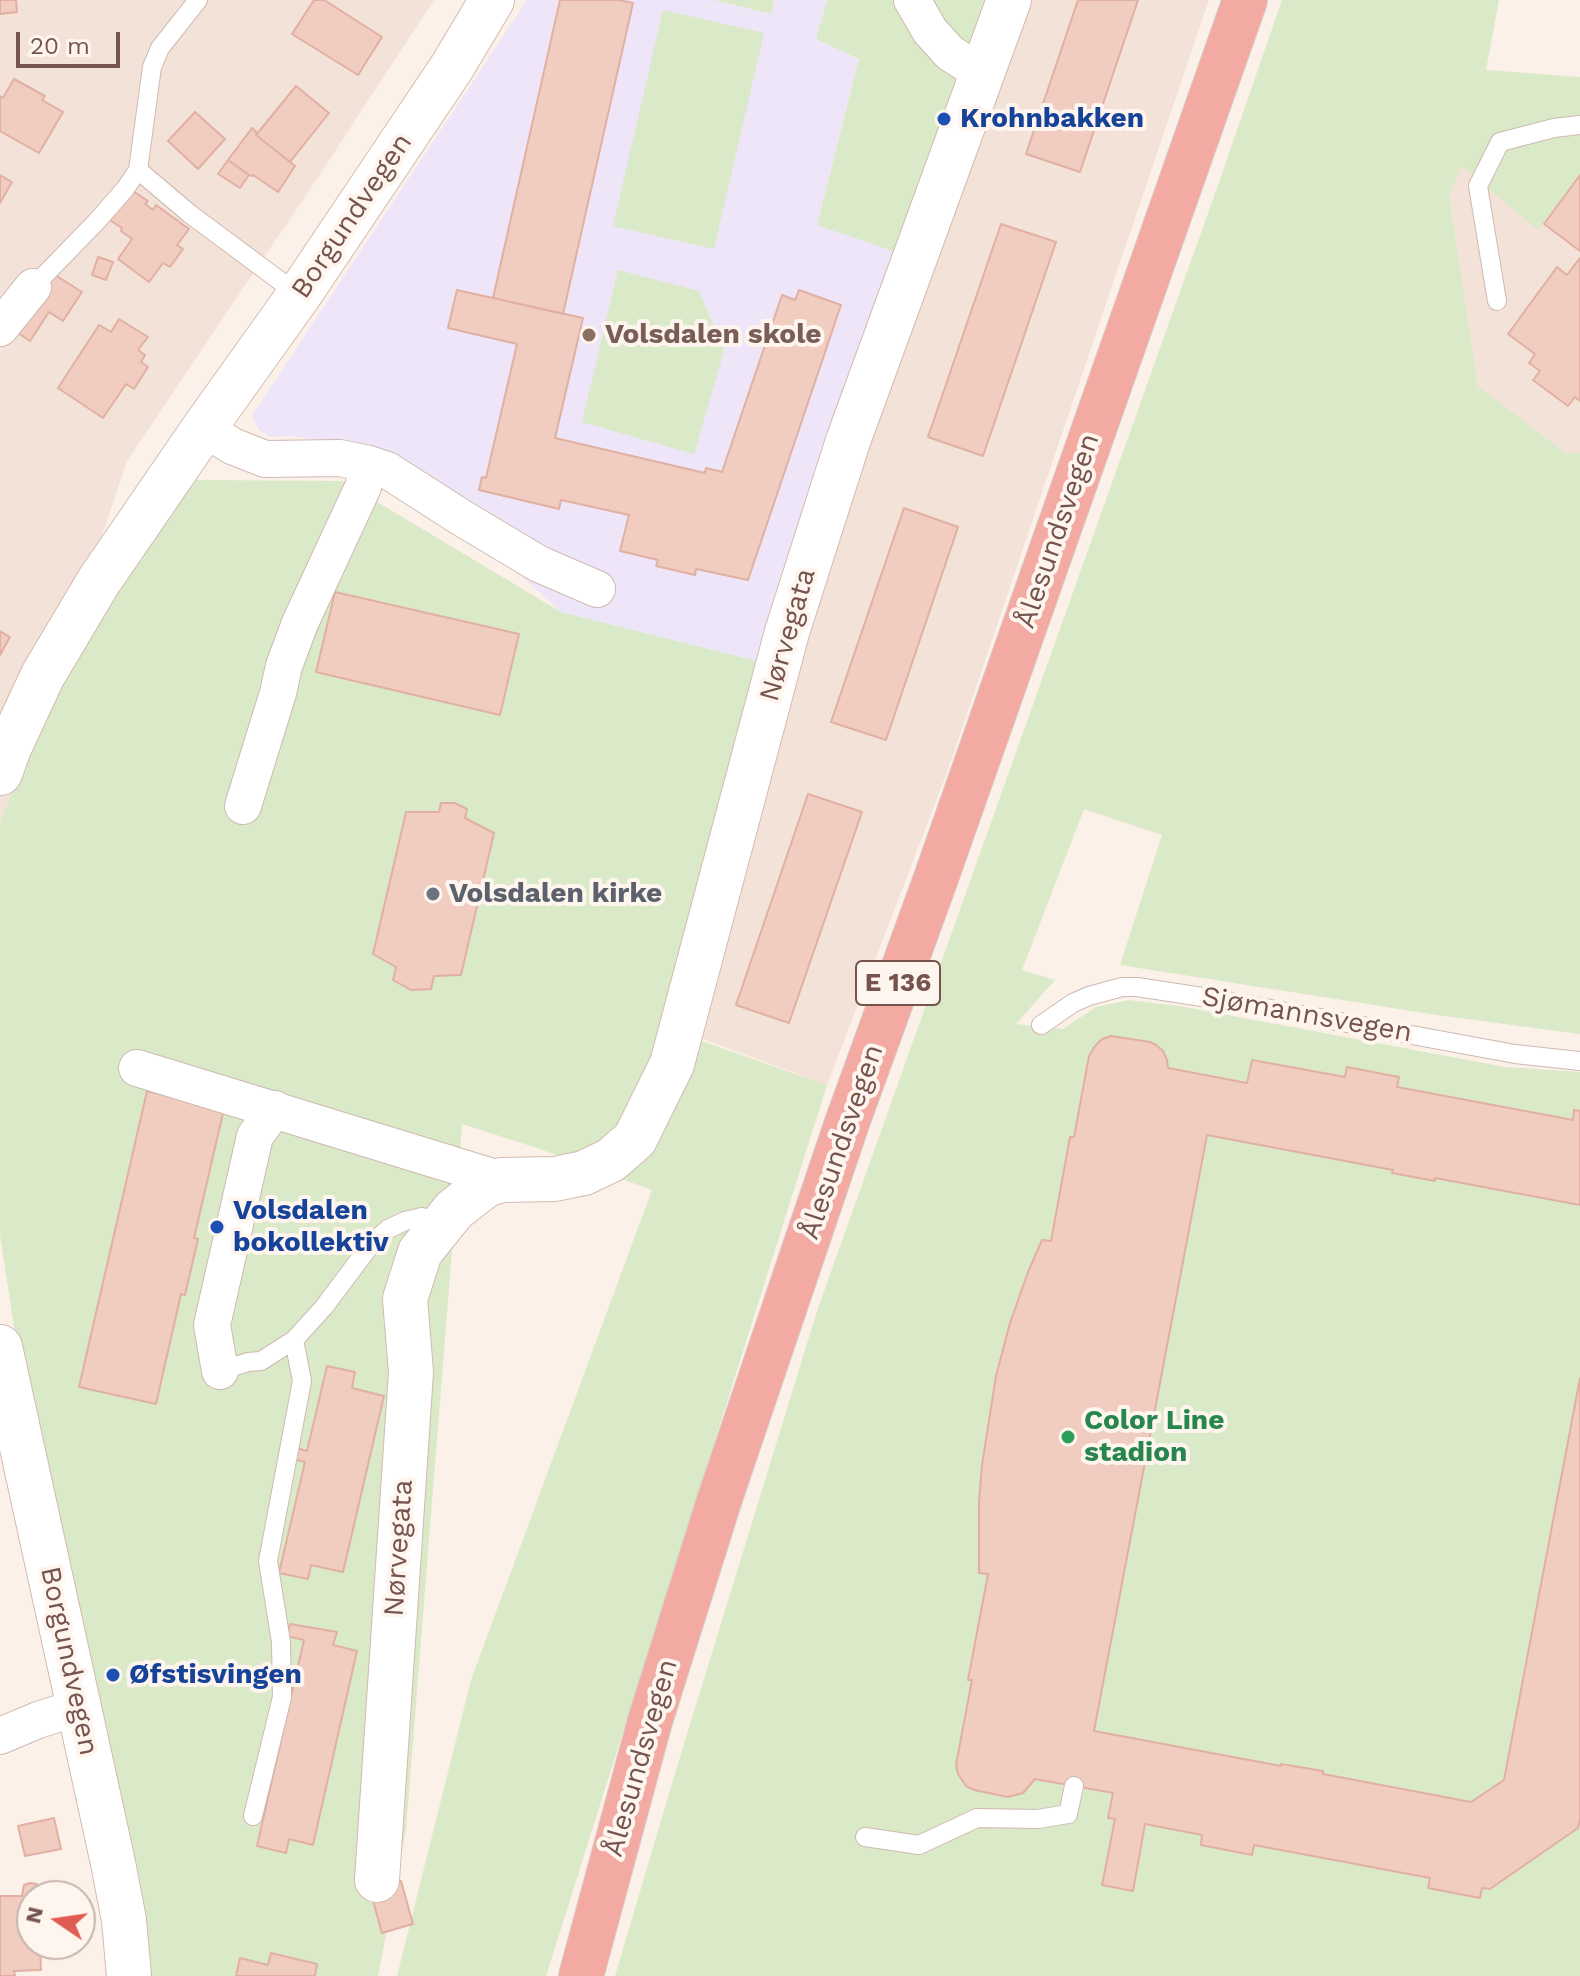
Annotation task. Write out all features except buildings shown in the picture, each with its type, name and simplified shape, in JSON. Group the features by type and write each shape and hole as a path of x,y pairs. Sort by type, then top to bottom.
{"highway":[{"name":"Ålesundsvegen","path":"581,1976 650,1721 725,1482 848,1120 1245,0"}],"street":[{"name":"Borgundvegen","path":"0,773 43,675 99,581 299,295 452,67 492,0"},
{"path":"912,0 930,31 950,53 983,74"},
{"name":"Nørvegata","path":"377,1880 411,1372 405,1299 420,1252 454,1210 486,1185 523,1178 555,1179 584,1173 611,1160 635,1139 672,1064 787,632 848,441 1009,0"},
{"path":"0,328 33,287"},
{"path":"204,428 239,450 265,459 340,458 387,470 539,564 597,589"},
{"path":"243,806 284,666 300,623 363,487 369,464"},
{"name":"Nørvegata","path":"137,1068 502,1180"},
{"path":"220,1371 212,1325 255,1136 275,1109"},
{"name":"Borgundvegen","path":"0,1347 124,1920 129,1976"},
{"path":"0,1736 79,1707"}],"lane":[{"path":"33,287 97,221 138,170 152,67 160,48 198,0"},
{"path":"1497,301 1478,186 1500,142 1554,128 1580,125"},
{"path":"138,170 190,214 299,295"},
{"name":"Sjømannsvegen","path":"1041,1025 1089,996 1122,987 1137,987 1515,1054 1580,1061"},
{"path":"220,1371 261,1361 294,1340 324,1307 372,1243 388,1229 422,1217 440,1225"},
{"path":"253,1816 282,1697 281,1642 268,1561 302,1381 294,1340"},
{"path":"865,1837 919,1845 977,1818 1038,1819 1068,1814 1074,1786"}],"shaded area":[{"path":"0,0 434,0 127,461 47,699 0,823"},
{"name":"Volsdalen skole","path":"527,0 827,0 816,39 859,59 817,224 902,254 757,661 561,612 379,448 290,436 270,437 258,429 252,415"},
{"path":"933,0 1209,0 948,770 827,1085 673,1028"},
{"path":"1580,132 1580,453 1565,454 1478,386 1449,195 1470,144"}],"green space":[{"path":"714,0 774,0 771,14"},
{"path":"827,0 990,0 902,254 817,225 859,59 816,39"},
{"path":"1282,0 1499,0 1486,70 1580,77 1580,178 1538,230 1462,166 1449,195 1478,386 1565,453 1580,453 1580,1034 1437,1015 1120,965 1162,835 1084,809 1022,970 1055,980 1016,1024 1063,1029 1096,1007 1129,1000 1185,1007 1505,1067 1580,1072 1580,1976 615,1976 817,1311"},
{"path":"663,10 764,33 714,249 613,226"},
{"path":"618,270 699,291 724,351 694,454 582,422"},
{"path":"193,480 342,481 561,612 757,661 664,1028 827,1085 546,1976 397,1976 471,1680 652,1190 462,1124 406,1830 378,1976 151,1976 14,1327 0,1235 0,823 47,699"}],"place":[{"name":"Krohnbakken","path":"944,119"},
{"name":"Volsdalen skole","path":"589,335"},
{"name":"Volsdalen kirke","path":"433,894"},
{"name":"Volsdalen bokollektiv","path":"217,1227"},
{"name":"Color Line stadion","path":"1068,1437"},
{"name":"Øfstisvingen","path":"113,1675"}]}
